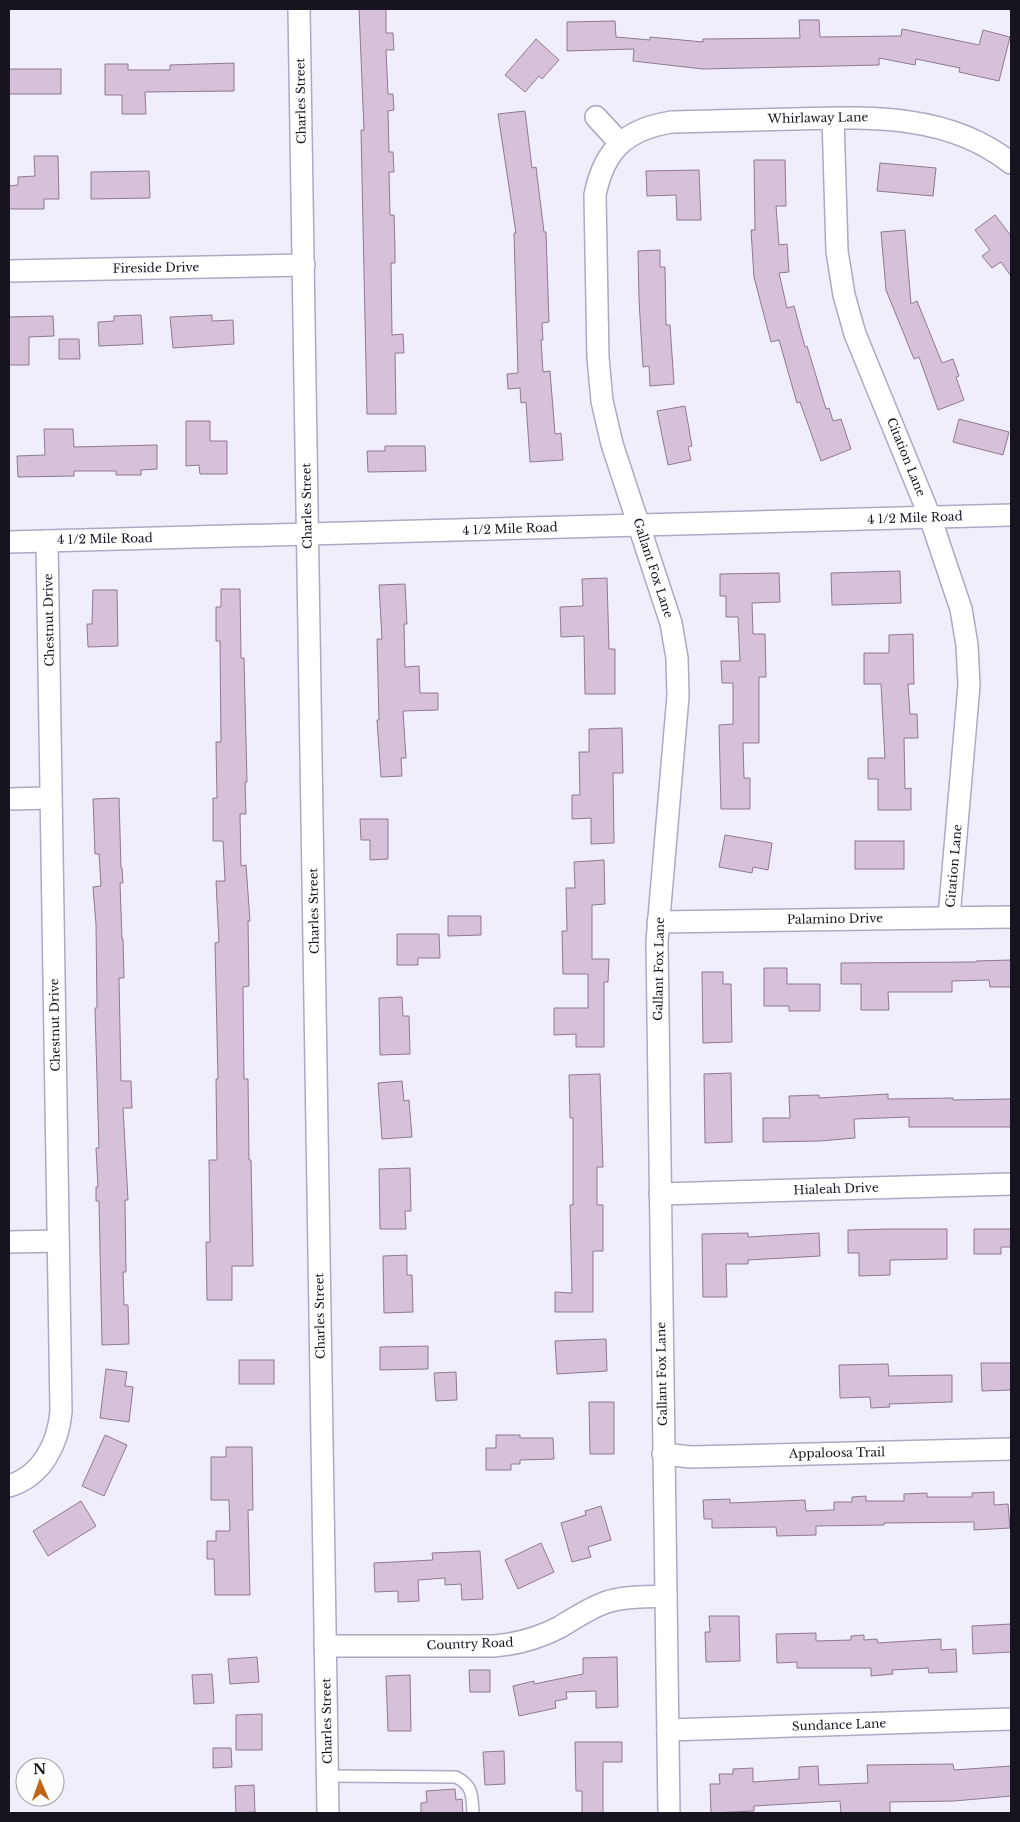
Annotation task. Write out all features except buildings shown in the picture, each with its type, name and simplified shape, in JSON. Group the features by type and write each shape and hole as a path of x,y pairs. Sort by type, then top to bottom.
{"street":[{"name":"Charles Street","path":"299,9 328,1813"},
{"path":"596,117 620,143"},
{"name":"Whirlaway Lane","path":"620,143 635,132 653,125 672,122 879,117 914,121 948,130 977,143 1011,164"},
{"name":"Citation Lane","path":"833,118 836,234 844,295 855,334 930,518 961,609 967,645 970,685 949,918"},
{"name":"Gallant Fox Lane","path":"620,143 608,158 599,176 595,195 598,358 602,401 612,444 671,623 677,658 678,696 657,941 669,1813"},
{"name":"Fireside Drive","path":"9,271 304,265"},
{"name":"4 1/2 Mile Road","path":"9,542 1011,515"},
{"name":"Chestnut Drive","path":"9,1486 30,1476 44,1462 54,1446 60,1429 61,1412 47,541"},
{"path":"9,799 51,798"},
{"name":"Palamino Drive","path":"658,922 1011,916"},
{"name":"Hialeah Drive","path":"660,1194 1011,1184"},
{"path":"9,1242 58,1241"},
{"name":"Appaloosa Trail","path":"663,1454 691,1457 1011,1449"},
{"name":"Country Road","path":"326,1646 494,1646 512,1644 537,1638 560,1627 585,1611 604,1603 634,1597 666,1596"},
{"name":"Sundance Lane","path":"668,1730 1011,1719"}],"lane":[{"path":"327,1776 456,1777 465,1782 471,1791 472,1813"}]}
